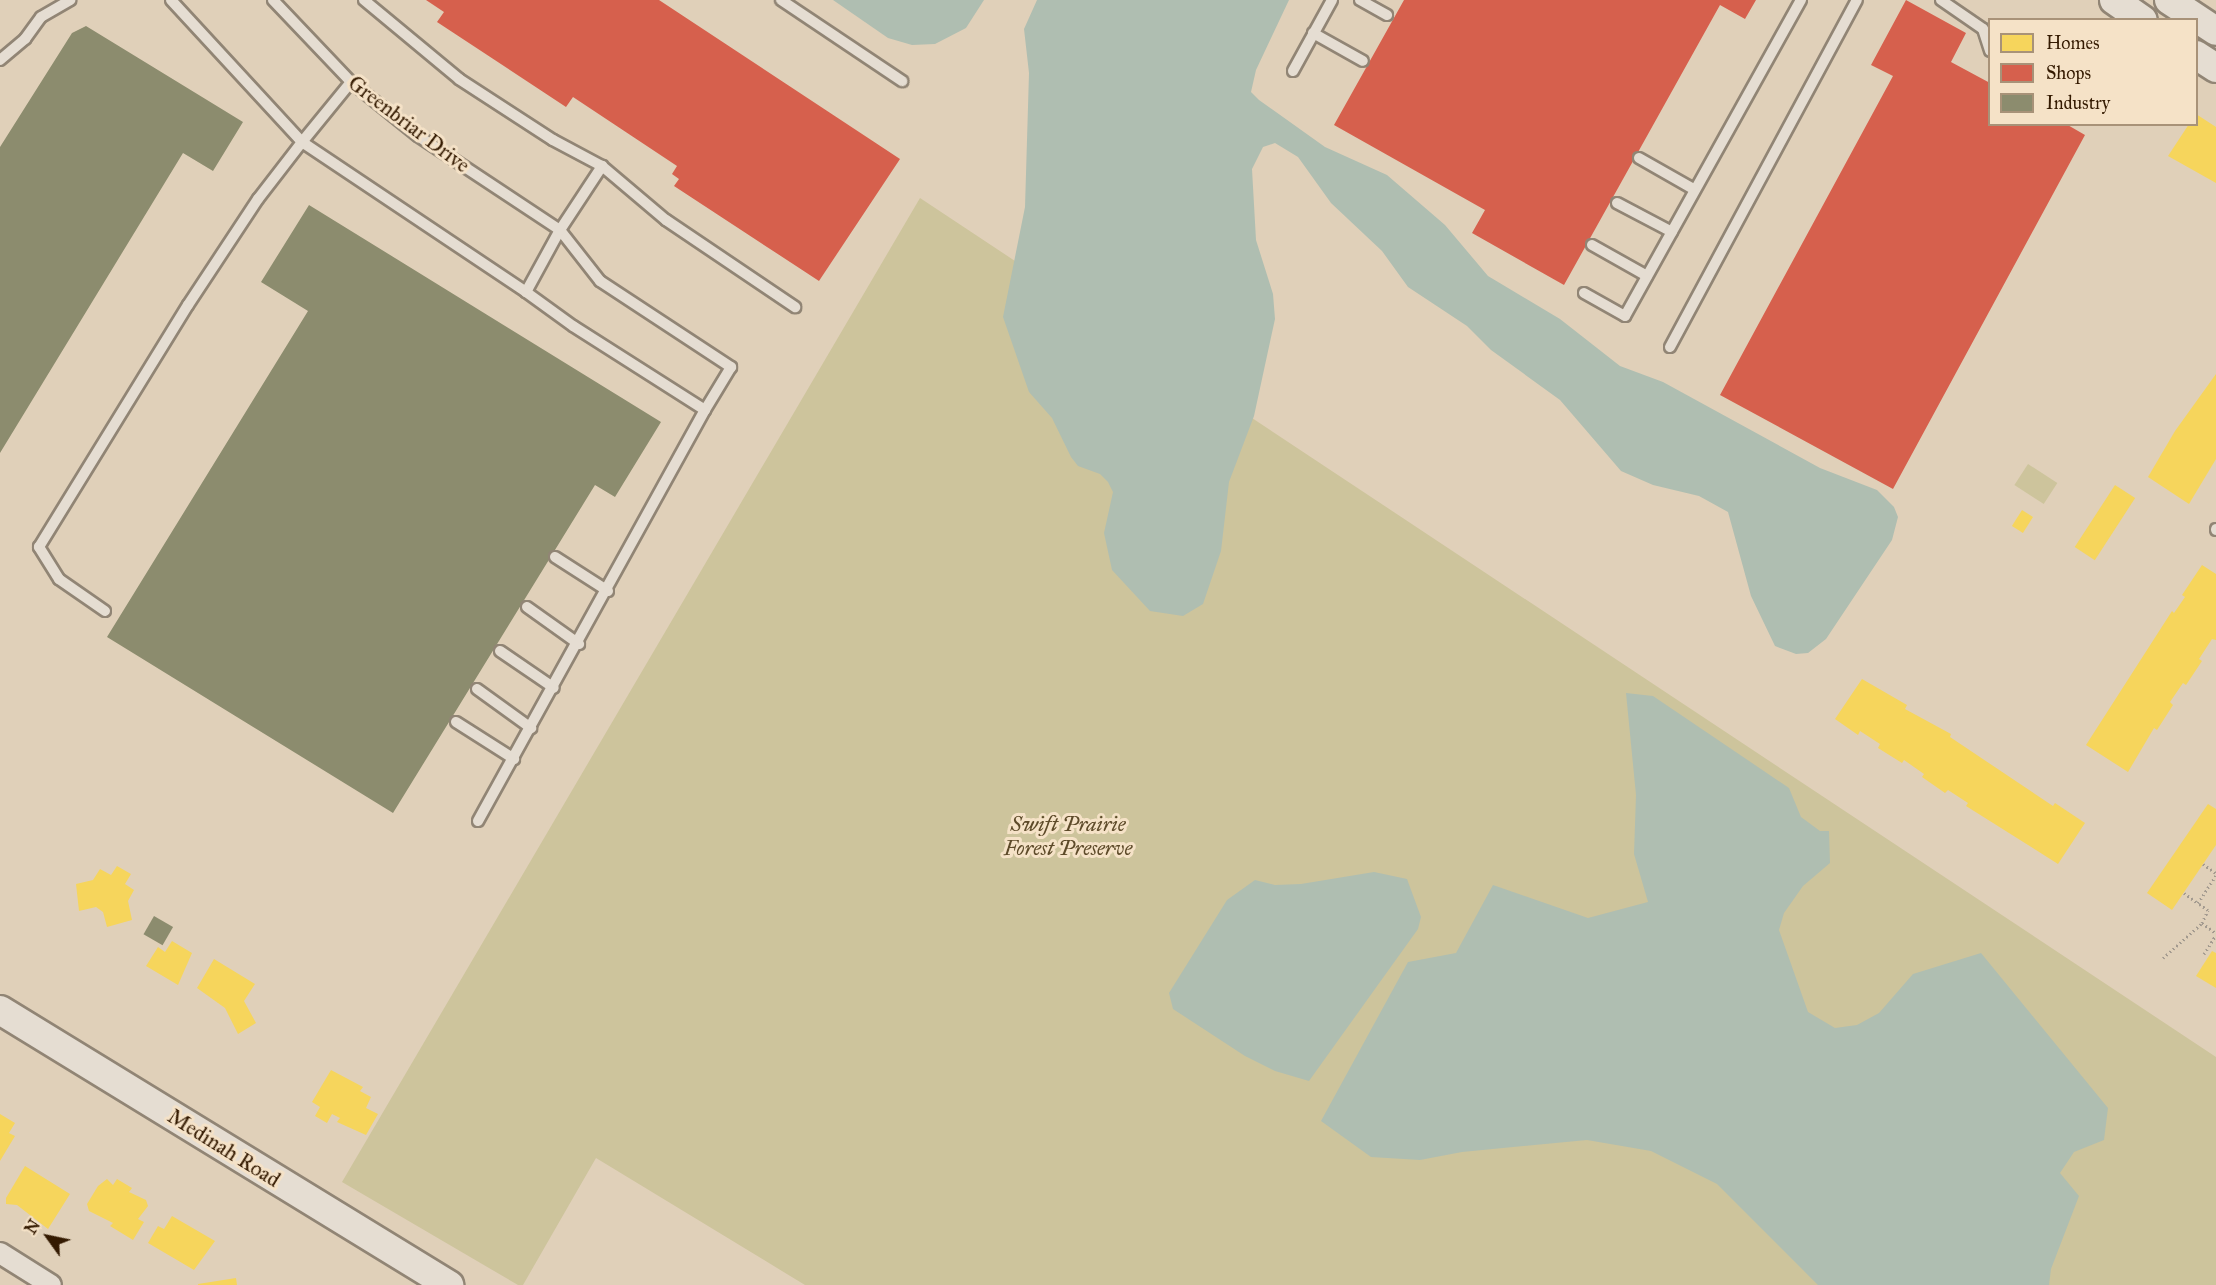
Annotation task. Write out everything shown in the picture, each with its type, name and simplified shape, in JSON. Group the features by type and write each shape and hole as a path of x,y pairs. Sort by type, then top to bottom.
{"street":[{"path":"2114,0 2140,18"},
{"path":"2169,0 2196,18"},
{"path":"2198,19 2216,31"},
{"path":"2198,56 2216,68"},
{"name":"Medinah Road","path":"0,1010 449,1285"},
{"path":"0,1253 51,1285"}],"lane":[{"path":"0,60 26,39 41,17 70,0"},
{"path":"171,0 302,142 705,410 579,644 478,821"},
{"name":"Greenbriar Drive","path":"273,0 351,82 418,136 560,230 600,281 731,367 705,410"},
{"path":"364,0 459,79 554,140 602,166 666,220 795,307"},
{"path":"781,0 902,81"},
{"path":"1293,71 1332,0"},
{"path":"1360,0 1388,15"},
{"path":"1584,293 1625,316 1801,0"},
{"path":"1670,347 1857,0"},
{"path":"1941,0 1983,29 1988,47"},
{"path":"1313,33 1363,61"},
{"path":"105,611 59,579 39,548 195,296 258,199 351,82"},
{"path":"1639,158 1695,190"},
{"path":"526,292 560,230 602,166"},
{"path":"1617,203 1672,232"},
{"path":"1592,245 1647,276"},
{"path":"555,557 608,591"},
{"path":"526,607 579,644"},
{"path":"500,651 554,688"},
{"path":"477,689 531,728"},
{"path":"456,722 514,759"}],"path":[{"path":"2198,903 2216,874 2203,864"},
{"path":"2163,958 2202,923 2208,910 2184,893"},
{"path":"2202,923 2216,934 2204,954"}],"green space":[{"name":"Swift Prairie Forest Preserve","path":"920,198 2216,1057 2216,1285 805,1285 596,1158 523,1285 518,1285 342,1182"},
{"path":"2028,464 2057,483 2044,504 2014,485"}],"shaded area":[{"path":"833,0 984,0 966,28 935,44 912,45 888,38"},
{"path":"1037,0 1289,0 1256,70 1251,92 1259,100 1325,147 1387,175 1445,225 1488,276 1560,319 1620,366 1663,382 1820,468 1877,490 1894,507 1898,517 1892,540 1826,639 1808,653 1796,654 1775,646 1751,596 1728,512 1699,496 1653,485 1621,471 1560,400 1491,350 1467,326 1408,287 1382,251 1331,203 1298,157 1275,143 1263,147 1252,169 1256,240 1273,294 1275,319 1254,416 1229,482 1221,551 1203,604 1183,616 1150,611 1112,570 1104,533 1113,492 1108,482 1100,474 1078,466 1071,457 1052,418 1029,392 1003,317 1025,207 1029,73 1024,29"},
{"path":"1626,693 1653,696 1789,788 1801,817 1820,831 1829,831 1830,863 1803,886 1784,913 1779,930 1808,1012 1835,1028 1857,1025 1879,1013 1913,974 1981,953 2108,1108 2104,1140 2074,1152 2060,1173 2079,1196 2051,1269 2049,1285 1818,1285 1717,1184 1651,1151 1587,1140 1462,1152 1420,1160 1371,1157 1321,1121 1408,962 1456,953 1493,885 1588,918 1648,902 1634,854 1636,795"},
{"path":"1374,872 1407,879 1421,917 1418,929 1309,1081 1275,1071 1245,1056 1173,1009 1169,993 1227,900 1255,880 1275,885 1301,884"}],"building: Homes":[{"path":"2198,115 2216,127 2216,183 2168,156 2188,126 2198,126"},
{"path":"2216,374 2216,459 2189,504 2148,477 2175,431"},
{"path":"2115,485 2135,498 2095,560 2075,547"},
{"path":"2022,510 2033,517 2023,533 2012,526"},
{"path":"2202,565 2216,574 2216,640 2212,639 2199,659 2202,661 2186,685 2183,683 2170,702 2173,705 2157,730 2154,728 2128,772 2086,745 2172,611 2174,613 2185,597 2182,595"},
{"path":"1862,679 1907,705 1905,709 1951,734 1950,737 2053,806 2055,803 2085,823 2058,864 1966,806 1968,803 1948,790 1945,793 1922,777 1924,774 1904,760 1902,763 1878,748 1880,744 1860,731 1858,735 1835,719"},
{"path":"2208,804 2216,809 2216,845 2172,910 2147,893"},
{"path":"117,866 131,874 125,884 134,890 128,901 132,920 107,927 103,912 96,907 79,911 76,884 93,880 100,869 111,875"},
{"path":"172,941 192,953 178,985 146,966 158,947 165,952"},
{"path":"2212,951 2216,953 2216,988 2196,976"},
{"path":"214,959 255,984 244,1001 256,1023 238,1034 225,1008 197,988"},
{"path":"331,1070 363,1087 360,1091 371,1097 366,1108 378,1114 366,1135 337,1122 340,1118 332,1114 327,1123 315,1116 320,1107 312,1102"},
{"path":"0,1114 15,1123 9,1133 15,1136 0,1161"},
{"path":"25,1166 70,1194 48,1229 17,1205 6,1204 6,1198"},
{"path":"107,1179 113,1185 117,1179 132,1188 129,1192 146,1200 148,1206 138,1219 144,1222 133,1240 110,1226 113,1223 89,1211 87,1204 98,1186"},
{"path":"172,1216 215,1241 194,1270 148,1243 158,1226 164,1229"},
{"path":"236,1278 237,1285 198,1285 198,1284"}],"building: Shops":[{"path":"426,0 659,0 900,159 819,281 674,186 679,179 672,174 677,166 573,97 566,107 437,22 444,12"},
{"path":"1404,0 1756,0 1745,19 1720,5 1564,285 1472,233 1485,210 1334,125"},
{"path":"1906,0 1966,33 1951,62 1988,82 1988,126 2069,126 2085,135 1893,489 1720,395 1893,76 1871,65"}],"building: Industry":[{"path":"86,26 243,122 213,171 183,153 0,453 0,147 72,33"},
{"path":"309,205 661,422 615,497 595,485 393,813 107,637 308,311 261,282"},
{"path":"154,916 173,927 163,945 144,934"}]}
